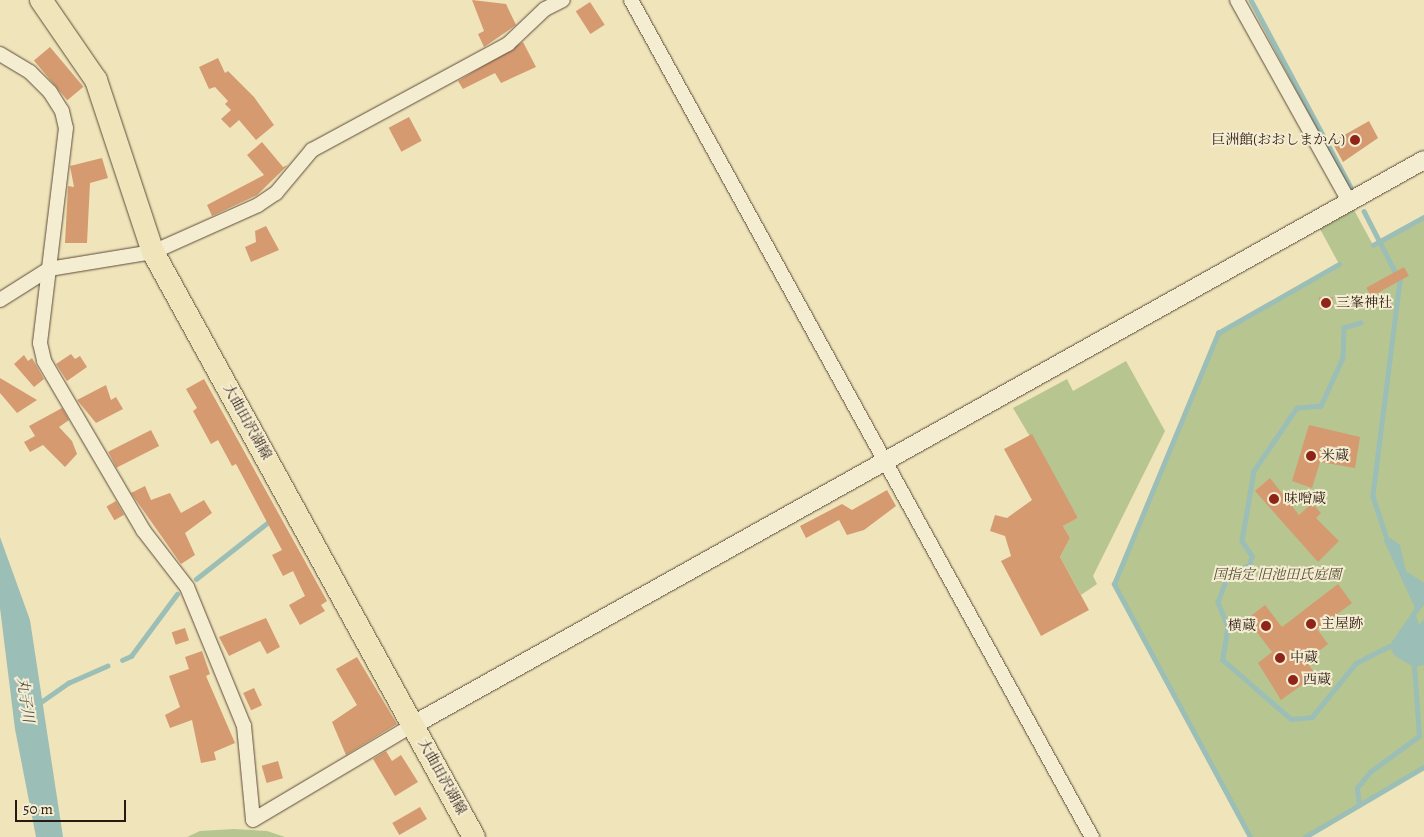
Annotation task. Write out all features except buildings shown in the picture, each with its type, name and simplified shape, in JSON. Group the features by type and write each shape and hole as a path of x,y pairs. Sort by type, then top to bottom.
{"main road":[{"name":"大曲田沢湖線","path":"41,0 96,80 153,252 474,837"}],"street":[{"path":"0,300 50,269 153,252 258,205 276,193 312,150 508,44 545,9 563,0"},
{"path":"631,0 1092,837"},
{"path":"1236,0 1349,200"},
{"path":"0,54 30,72 62,111 66,128 40,343 44,362 143,530 187,587 244,726 253,820 413,725 887,463 1349,200 1424,160"}],"green space":[{"name":"国指定 旧池田氏庭園","path":"1354,210 1373,245 1424,217 1424,767 1305,837 1250,837 1114,584 1218,333 1339,264 1320,229"},
{"path":"1126,361 1165,431 1093,576 1097,584 1081,595 1060,557 1070,538 1063,526 1078,518 1013,408 1067,379 1073,391"},
{"path":"234,829 267,831 285,837 187,837 200,831"}],"water":[{"path":"1385,534 1400,545 1406,571 1424,583 1424,605 1416,615 1419,625 1424,619 1424,665 1414,667 1395,656 1389,646 1415,608 1384,541"},
{"name":"丸子川","path":"0,537 30,620 63,837 36,837 15,729 0,608"}],"waterway":[{"path":"1251,0 1351,187"},
{"path":"1364,211 1400,281 1373,496 1385,534"},
{"path":"1373,245 1424,217"},
{"path":"1250,837 1114,584 1218,333 1339,264"},
{"path":"1361,323 1344,328 1343,358 1321,406 1297,408 1254,471 1242,541 1252,556 1250,565 1228,576 1218,602 1228,627 1223,660 1291,719 1312,717 1356,663 1389,646"},
{"path":"196,579 271,520"},
{"path":"122,660 131,656 177,594"},
{"name":"丸子川","path":"38,704 68,683 107,666"},
{"path":"1359,805 1357,788 1370,772 1419,736 1414,667"},
{"path":"1305,837 1424,767"}],"place":[{"name":"巨洲館(おおしまかん)","path":"1355,140"},
{"name":"三峯神社","path":"1326,303"},
{"name":"米蔵","path":"1311,456"},
{"name":"味噌蔵","path":"1274,499"},
{"name":"主屋跡","path":"1311,624"},
{"name":"横蔵","path":"1266,626"},
{"name":"中蔵","path":"1280,658"},
{"name":"西蔵","path":"1293,680"}]}
